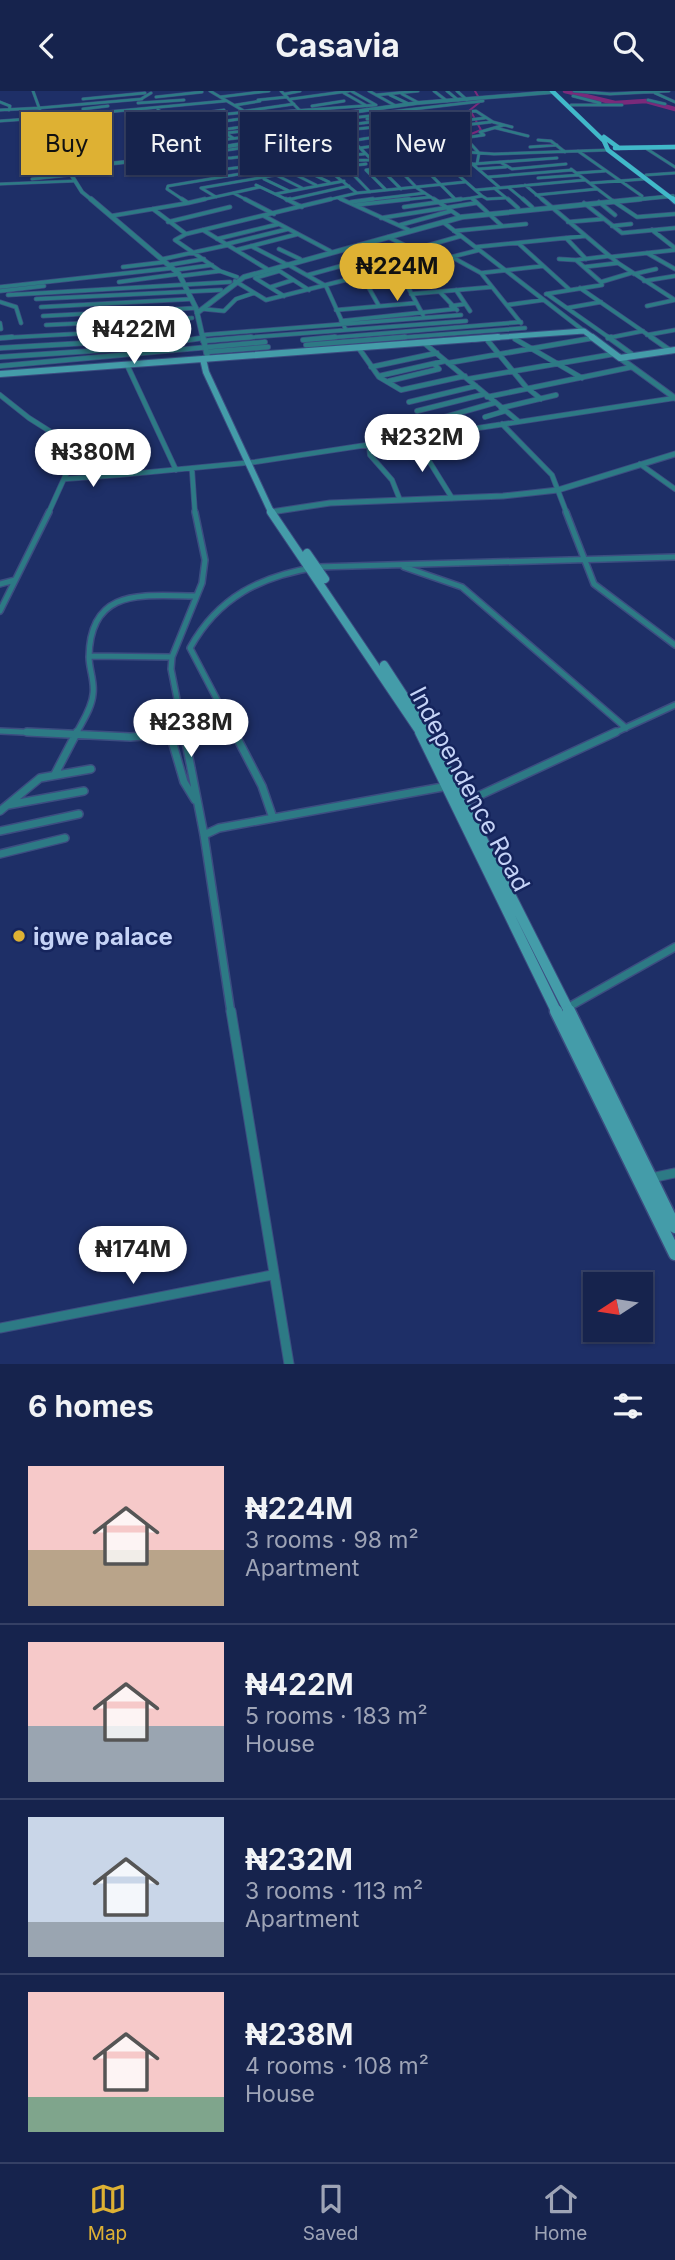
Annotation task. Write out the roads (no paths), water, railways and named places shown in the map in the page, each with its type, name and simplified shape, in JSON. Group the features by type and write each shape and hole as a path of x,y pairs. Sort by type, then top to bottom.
{"main road":[{"path":"554,91 622,150 624,157 645,177"},
{"path":"554,91 607,143 609,150 671,196"},
{"path":"622,150 675,148"},
{"path":"609,150 675,148"},
{"path":"125,366 205,351 358,349 585,333"},
{"path":"0,375 152,363 205,351 272,355 585,333 620,358 671,350"},
{"name":"Independence Road","path":"205,351 274,511 415,722 452,785 567,1008 675,1227"},
{"name":"Independence Road","path":"462,803 675,1254"}],"street":[{"path":"33,91 40,112"},
{"path":"92,99 131,91 143,97"},
{"path":"210,91 246,112"},
{"path":"233,96 231,92 238,91"},
{"path":"219,97 269,91"},
{"path":"257,94 288,97 301,91 314,97"},
{"path":"321,92 350,91 364,97 380,112"},
{"path":"369,91 396,106"},
{"path":"382,91 425,108 463,104 514,93 554,91"},
{"path":"236,105 257,94 304,101 418,91"},
{"path":"434,91 447,101"},
{"path":"447,91 458,100"},
{"path":"457,91 478,100"},
{"path":"575,91 635,91"},
{"path":"606,91 667,91 675,95"},
{"path":"156,97 201,92 225,109 213,112"},
{"path":"321,92 326,95"},
{"path":"342,92 378,109 401,111 414,105"},
{"path":"398,92 419,112"},
{"path":"652,92 675,102"},
{"path":"84,112 83,109 151,93"},
{"path":"47,105 81,99 122,101 151,93"},
{"path":"151,93 160,101"},
{"path":"304,101 332,93"},
{"path":"332,93 356,107"},
{"path":"257,94 271,112"},
{"path":"176,95 191,105"},
{"path":"0,110 39,108 81,99 143,97 184,100"},
{"path":"283,112 280,108 288,97"},
{"path":"288,97 300,112"},
{"path":"586,98 601,103 592,105"},
{"path":"92,99 105,104"},
{"path":"312,106 341,99"},
{"path":"352,112 478,100"},
{"path":"470,116 480,110 478,100"},
{"path":"648,100 664,104 675,102"},
{"path":"0,101 10,106 9,110"},
{"path":"150,112 174,106 225,101"},
{"path":"304,101 320,112"},
{"path":"196,104 208,112"},
{"path":"447,109 467,106 463,104"},
{"path":"250,112 265,106 283,105"},
{"path":"570,105 622,105"},
{"path":"174,106 181,112"},
{"path":"345,112 367,106"},
{"path":"442,106 452,112"},
{"path":"155,109 162,112"},
{"path":"257,110 261,112"},
{"path":"362,111 369,115"},
{"path":"470,114 512,127"},
{"path":"357,118 369,115"},
{"path":"470,115 485,118"},
{"path":"226,117 238,117"},
{"path":"226,120 238,117"},
{"path":"0,121 21,120"},
{"path":"357,122 371,130"},
{"path":"470,124 493,122"},
{"path":"357,124 371,123"},
{"path":"470,138 484,135 480,132 504,125"},
{"path":"357,129 371,128"},
{"path":"495,128 528,136"},
{"path":"226,134 233,138"},
{"path":"226,139 240,138"},
{"path":"357,140 371,138"},
{"path":"363,139 371,145"},
{"path":"538,140 558,145 565,152"},
{"path":"228,145 240,143"},
{"path":"470,144 479,153"},
{"path":"530,147 558,145"},
{"path":"357,147 371,159"},
{"path":"362,151 371,148"},
{"path":"647,149 675,167"},
{"path":"357,152 371,150"},
{"path":"470,152 491,154 609,150"},
{"path":"357,151 371,151"},
{"path":"578,151 642,196"},
{"path":"550,152 638,217 675,214"},
{"path":"476,166 479,153"},
{"path":"227,157 240,154"},
{"path":"491,154 506,167"},
{"path":"227,157 240,159"},
{"path":"227,157 238,167"},
{"path":"234,158 240,157"},
{"path":"476,166 557,158"},
{"path":"470,159 505,198 518,208"},
{"path":"476,166 512,169 566,165"},
{"path":"226,170 238,167"},
{"path":"488,177 572,170"},
{"path":"538,178 605,171"},
{"path":"532,173 544,183"},
{"path":"590,183 675,173"},
{"path":"20,182 43,176 71,175 82,192 172,268 192,299 205,351"},
{"path":"195,175 200,179"},
{"path":"188,204 166,188 211,175"},
{"path":"261,175 290,191"},
{"path":"201,189 273,175"},
{"path":"278,175 304,188"},
{"path":"297,175 318,186"},
{"path":"314,175 331,183"},
{"path":"318,177 339,175 357,193"},
{"path":"354,175 370,192"},
{"path":"371,175 386,190"},
{"path":"388,175 401,189"},
{"path":"405,175 417,188 459,216"},
{"path":"433,175 456,199"},
{"path":"458,175 487,199 505,198"},
{"path":"499,176 532,207"},
{"path":"248,180 302,207"},
{"path":"475,190 585,180"},
{"path":"0,184 74,181"},
{"path":"275,194 344,181"},
{"path":"183,182 216,197"},
{"path":"466,182 357,193 186,234 175,240 266,300 477,249 585,236"},
{"path":"605,182 612,187"},
{"path":"525,185 618,264 675,300"},
{"path":"287,200 349,186"},
{"path":"111,216 188,204 260,187"},
{"path":"536,195 598,189"},
{"path":"233,193 274,213"},
{"path":"349,202 425,193"},
{"path":"404,207 482,196"},
{"path":"203,230 266,269 459,216 642,196 671,196"},
{"path":"120,276 184,284 234,280 285,263 486,212 671,196"},
{"path":"356,205 431,197"},
{"path":"338,198 409,230"},
{"path":"471,198 502,226"},
{"path":"599,202 615,215"},
{"path":"381,218 477,203"},
{"path":"584,203 622,233 675,228"},
{"path":"169,222 230,207"},
{"path":"153,209 186,234"},
{"path":"398,225 451,211"},
{"path":"264,216 330,251"},
{"path":"568,222 603,219"},
{"path":"443,222 585,333"},
{"path":"218,239 279,224"},
{"path":"454,231 526,224"},
{"path":"612,226 631,224"},
{"path":"172,268 197,253 288,229"},
{"path":"652,230 675,249"},
{"path":"236,250 298,234"},
{"path":"415,249 461,236"},
{"path":"388,237 435,260"},
{"path":"566,238 586,259"},
{"path":"519,243 570,290"},
{"path":"360,244 403,268 411,278"},
{"path":"251,246 326,286 351,339 371,367 379,376 404,390 614,354"},
{"path":"279,249 300,259"},
{"path":"559,259 576,260 675,249"},
{"path":"647,253 675,269"},
{"path":"308,275 381,255"},
{"path":"450,256 481,273 531,336"},
{"path":"0,289 120,276 172,268 204,258"},
{"path":"576,260 601,282"},
{"path":"584,268 618,264"},
{"path":"8,295 172,268 212,265"},
{"path":"481,273 543,266"},
{"path":"274,267 309,290"},
{"path":"120,276 172,268 220,271"},
{"path":"537,295 602,285 601,282 656,269"},
{"path":"279,271 255,278 285,296"},
{"path":"120,276 115,340 118,355 176,470"},
{"path":"339,283 434,276"},
{"path":"644,281 675,276"},
{"path":"403,278 419,311 443,342"},
{"path":"152,363 197,312 234,280"},
{"path":"46,325 197,312 234,280"},
{"path":"271,287 293,280"},
{"path":"365,281 379,306"},
{"path":"411,294 492,287"},
{"path":"580,288 671,350"},
{"path":"36,299 221,290"},
{"path":"456,290 470,311"},
{"path":"440,292 480,339"},
{"path":"43,316 224,311 236,299 254,293"},
{"path":"547,294 631,355 671,350"},
{"path":"41,307 192,299"},
{"path":"507,305 543,300"},
{"path":"647,306 675,300"},
{"path":"0,302 16,307 21,323"},
{"path":"567,308 601,302"},
{"path":"336,310 416,303"},
{"path":"302,337 376,318 465,304"},
{"path":"0,357 167,344 205,351 260,331 461,315"},
{"path":"376,318 397,346"},
{"path":"344,326 385,328 466,321"},
{"path":"390,337 521,322"},
{"path":"0,323 1,329"},
{"path":"0,338 182,328"},
{"path":"306,345 351,339 525,328"},
{"path":"298,329 309,352"},
{"path":"608,338 675,330"},
{"path":"260,331 302,337 351,339"},
{"path":"260,331 272,355"},
{"path":"0,348 173,338"},
{"path":"379,376 434,364 593,338"},
{"path":"515,339 582,378"},
{"path":"488,341 526,387 541,399"},
{"path":"426,344 518,421"},
{"path":"0,366 267,345"},
{"path":"371,367 437,353"},
{"path":"620,358 675,398"},
{"path":"389,381 439,369 434,364"},
{"path":"417,411 632,367"},
{"path":"409,402 475,386"},
{"path":"0,395 29,418 119,475"},
{"path":"485,417 503,409 556,395"},
{"path":"65,479 252,463 675,398"},
{"path":"438,434 427,422 494,403"},
{"path":"502,424 546,468 558,491 589,575 601,591 675,645"},
{"path":"406,439 429,461 452,498"},
{"path":"0,609 65,479 72,461 73,445"},
{"path":"369,445 367,451 372,461 390,476 400,500"},
{"path":"274,511 330,503 558,491 675,454"},
{"path":"640,464 675,489"},
{"path":"192,470 192,500 205,560 197,596 172,657 171,669 204,835 272,1275 289,1364"},
{"path":"273,818 262,786 190,648 214,610 232,594 263,579 313,567 675,557"},
{"path":"391,564 434,575 462,587 626,728"},
{"path":"0,584 15,580"},
{"path":"55,774 93,699 89,656 91,635 99,612 113,601 197,596"},
{"path":"89,656 172,657"},
{"path":"462,803 675,705"},
{"path":"0,731 130,737 170,734 175,743 180,781 196,801"},
{"path":"3,808 33,782 55,774 91,769"},
{"path":"204,835 219,828 452,785"},
{"path":"3,808 84,791"},
{"path":"0,831 79,814"},
{"path":"0,854 65,838"},
{"path":"567,1008 675,947"},
{"path":"652,1178 675,1173"},
{"path":"0,1328 272,1275"}],"waterway":[{"path":"475,91 479,98"},
{"path":"565,91 615,103 646,101 675,109"},
{"path":"470,134 481,130 470,110 480,102"}],"place":[{"name":"igwe palace","path":"19,936"}]}
